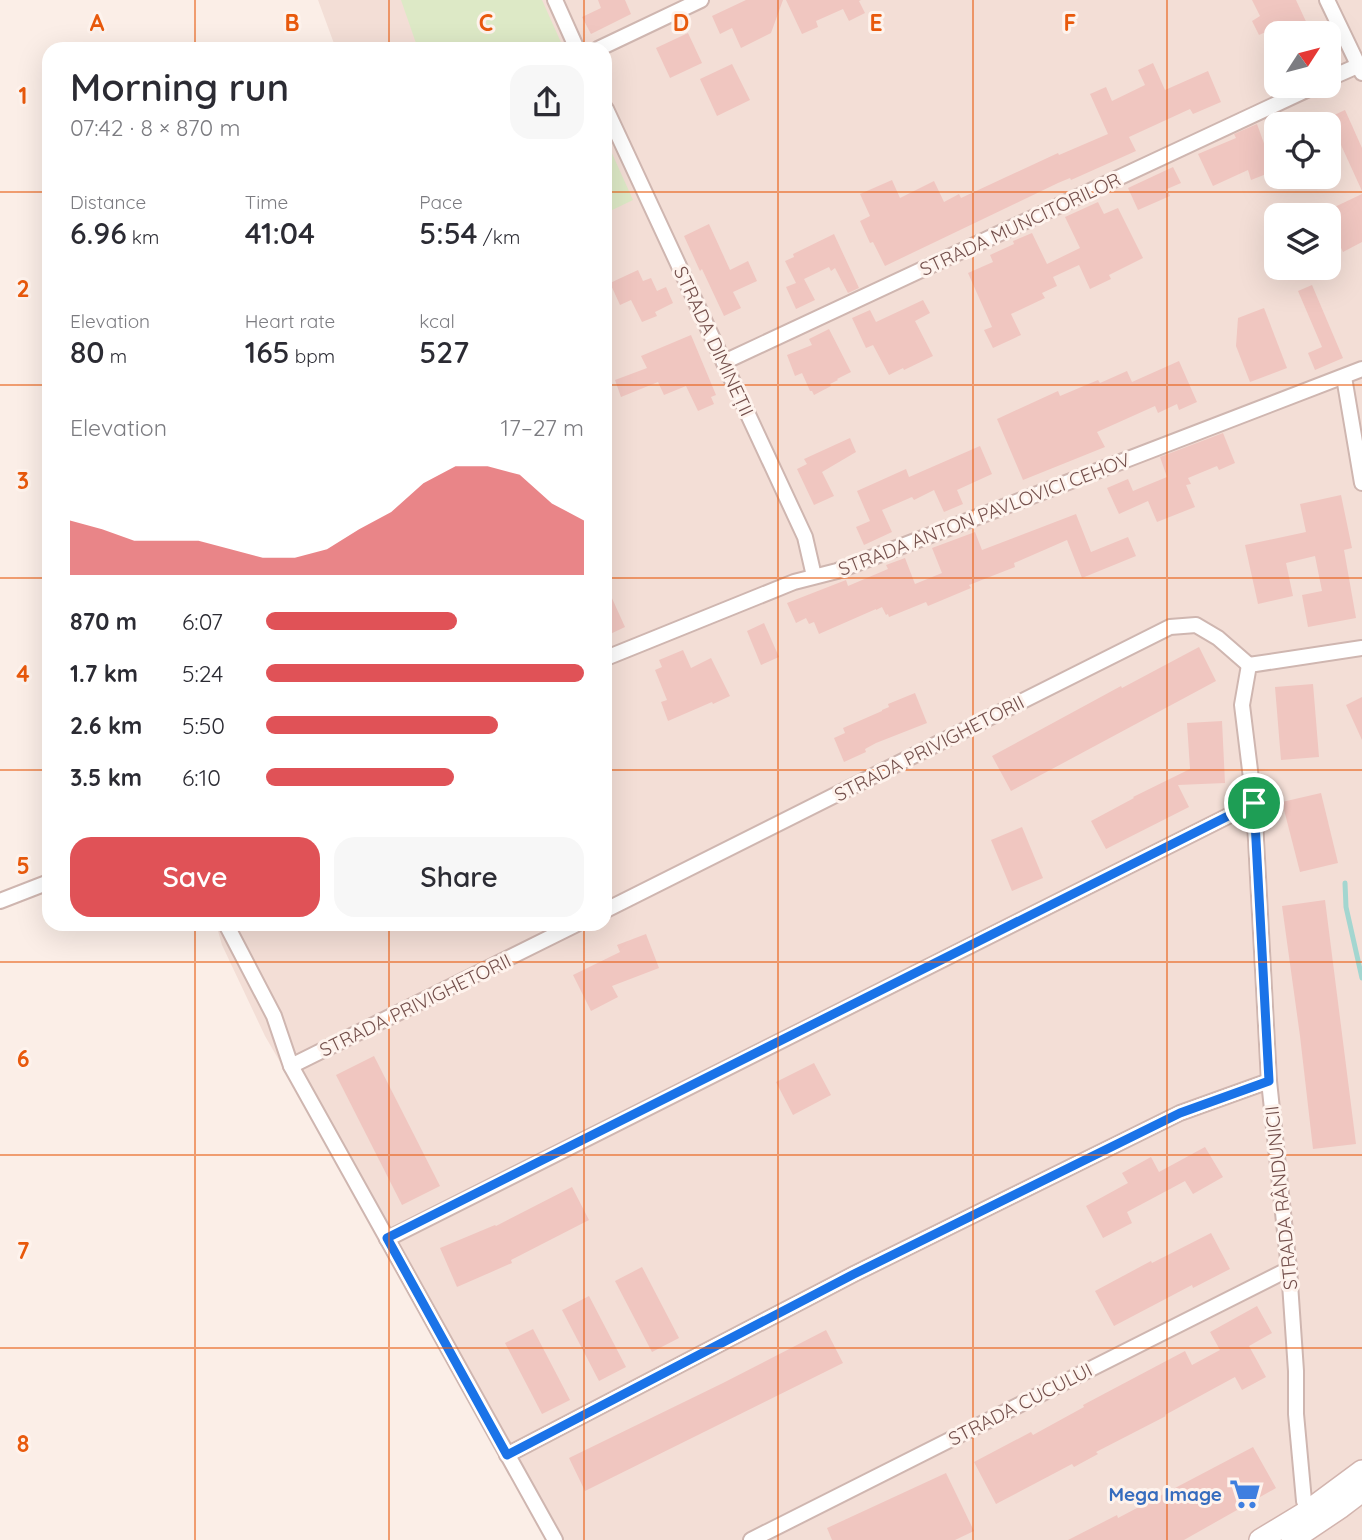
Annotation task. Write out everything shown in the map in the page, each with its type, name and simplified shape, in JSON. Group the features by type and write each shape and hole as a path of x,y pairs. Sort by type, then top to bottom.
{"main road":[{"path":"1260,1540 1308,1511 1362,1471"},
{"path":"1292,1540 1362,1491"}],"street":[{"path":"555,0 574,42"},
{"path":"612,42 702,0"},
{"path":"1327,0 1361,67 1341,74"},
{"name":"STRADA MUNCITORILOR","path":"724,362 1289,98"},
{"name":"STRADA DIMINEȚII","path":"612,122 804,537 814,576"},
{"name":"STRADA ANTON PAVLOVICI CEHOV","path":"612,656 794,582 837,571 1362,369"},
{"path":"1344,377 1362,483"},
{"name":"STRADA PRIVIGHETORII","path":"612,907 1170,627 1196,625 1218,638 1248,665"},
{"path":"1248,665 1362,648"},
{"name":"STRADA RÂNDUNICII","path":"1248,665 1242,705 1254,803 1269,1081 1289,1269 1296,1414 1304,1501 1308,1511"},
{"path":"387,1238 1254,803"},
{"path":"0,901 42,885"},
{"path":"230,931 274,1016 291,1066 555,1540"},
{"name":"STRADA PRIVIGHETORII","path":"291,1066 563,931"},
{"path":"507,1455 854,1274 1180,1113 1269,1081"},
{"name":"STRADA CUCULUI","path":"751,1540 1289,1269"}],"shaded area":[{"path":"318,0 1362,0 1362,1540 552,1540 265,1036 218,931 612,931 612,42 333,42"}],"green space":[{"path":"401,0 542,0 561,42 416,42"},
{"path":"612,153 633,200 612,210"}],"building":[{"path":"598,0 625,0 631,14 591,34 582,17 601,8"},
{"path":"746,0 783,0 771,33 741,48 732,28 720,34 712,16"},
{"path":"786,0 861,0 859,1 865,13 849,21 843,9 816,21 818,27 802,34"},
{"path":"1252,0 1296,0 1306,21 1264,21 1264,33 1259,35 1252,21 1260,16"},
{"path":"688,33 702,63 670,78 656,48"},
{"path":"1153,63 1165,90 1208,71 1221,102 1193,114 1190,109 1129,137 1136,151 1071,180 1070,178 1058,183 885,266 860,221 870,216 860,194 892,180 900,198 934,181 944,202 959,194 961,198 1058,153 1059,155 1108,134 1090,94 1106,87 1112,101 1145,85 1138,70"},
{"path":"732,64 750,100 717,116 700,79"},
{"path":"1345,110 1362,148 1362,191 1341,145 1341,112"},
{"path":"1257,124 1264,143 1264,175 1251,180 1248,170 1213,186 1198,154 1236,138 1234,134"},
{"path":"1173,167 1181,183 1167,189 1170,196 1138,210 1128,188"},
{"path":"1362,194 1362,242 1343,252 1341,248 1341,204"},
{"path":"1098,202 1104,214 1118,208 1143,258 1109,275 1111,279 1090,289 1079,265 1053,277 1057,286 1042,293 1045,298 1011,314 1021,335 993,348 984,330 992,327 968,273 993,262 990,255 1032,233 1047,264 1080,248 1065,217"},
{"path":"709,224 730,270 748,261 757,281 733,292 741,308 724,316 684,236"},
{"path":"834,234 859,288 848,293 835,268 831,271 829,267 804,279 815,300 796,309 786,287 796,283 785,261 794,257 793,254"},
{"path":"638,270 643,281 651,278 657,291 666,287 673,303 655,312 657,316 642,322 631,300 620,305 612,282"},
{"path":"1312,285 1343,358 1315,370 1308,353 1322,347 1298,291"},
{"path":"923,300 930,313 915,321 933,356 889,375 873,345 866,348 852,318 870,310 876,322"},
{"path":"1264,308 1287,368 1250,382 1236,346 1238,318"},
{"path":"829,329 851,372 814,395 802,373 795,376 787,355 812,345 809,339"},
{"path":"691,335 716,395 711,397 714,404 698,411 686,386 664,395 658,382 621,397 615,380 647,368 641,356"},
{"path":"1179,361 1197,402 1179,410 1177,404 1158,413 1155,406 1097,432 1105,447 1023,480 997,419 1058,391 1060,396 1127,371 1132,382"},
{"path":"1223,433 1235,463 1219,470 1217,466 1188,478 1191,484 1186,485 1195,507 1157,522 1148,501 1119,514 1107,488 1128,479 1133,491 1167,477 1160,457"},
{"path":"850,438 856,452 822,472 834,496 814,505 797,469 807,464 804,459"},
{"path":"980,446 992,474 957,490 963,504 944,512 934,490 914,500 912,497 882,510 892,532 864,545 856,527 870,521 857,491 906,469 909,477"},
{"path":"1341,495 1352,548 1344,550 1356,618 1308,627 1302,595 1322,591 1315,556 1286,563 1293,596 1258,604 1245,545 1306,532 1300,504"},
{"path":"1076,514 1091,552 1128,537 1136,556 1082,578 1067,540 1014,563 1015,567 969,585 971,588 928,606 926,602 889,617 882,607 819,634 814,622 809,624 806,618 796,623 787,603 846,580 848,586 888,569 886,565 905,558 915,584 942,573 932,548 975,532 982,550"},
{"path":"612,598 625,627 612,633"},
{"path":"764,623 779,657 761,665 747,631"},
{"path":"1199,647 1216,681 1011,791 992,756"},
{"path":"683,650 691,668 711,658 730,696 668,721 661,702 667,700 655,670 662,667 659,660"},
{"path":"1313,684 1319,757 1281,760 1275,687"},
{"path":"915,693 927,723 876,743 865,749 866,752 844,762 834,738 845,733 843,728"},
{"path":"1362,697 1362,740 1346,705"},
{"path":"1222,721 1225,783 1178,785 1189,807 1106,849 1091,821 1190,769 1187,723"},
{"path":"1321,793 1338,863 1300,872 1282,802"},
{"path":"1022,827 1043,878 1012,891 991,840"},
{"path":"1325,900 1356,1144 1313,1149 1282,906"},
{"path":"646,934 659,968 612,986 618,997 591,1011 573,975 620,952 617,945"},
{"path":"374,1056 440,1186 402,1205 336,1075"},
{"path":"814,1063 831,1095 793,1115 776,1082"},
{"path":"1205,1147 1223,1177 1193,1194 1185,1181 1127,1212 1132,1223 1103,1238 1086,1206 1128,1183 1122,1173 1151,1157 1159,1172"},
{"path":"572,1187 589,1220 511,1260 512,1263 457,1287 440,1248 496,1226"},
{"path":"1211,1233 1230,1269 1193,1288 1192,1285 1114,1326 1095,1291"},
{"path":"642,1267 679,1338 652,1352 615,1281"},
{"path":"589,1296 626,1367 599,1381 562,1310"},
{"path":"1257,1306 1272,1333 1249,1346 1266,1377 1242,1390 1235,1377 1096,1452 1098,1454 1074,1467 1072,1464 996,1504 974,1462 1031,1432 1033,1435 1185,1351 1192,1365 1220,1350 1210,1332"},
{"path":"533,1329 570,1400 542,1414 505,1343"},
{"path":"826,1330 843,1363 585,1491 569,1458"},
{"path":"1253,1447 1276,1488 1184,1540 1068,1540 1117,1515 1118,1518"},
{"path":"946,1473 974,1531 955,1540 832,1540 827,1528"}],"waterway":[{"path":"1345,883 1346,907 1362,978"}],"place":[{"name":"Mega Image","path":"1245,1494"}],"route":[{"path":"1254,803 1269,1081 1180,1113 854,1274 507,1455 387,1238 1254,803"}]}
